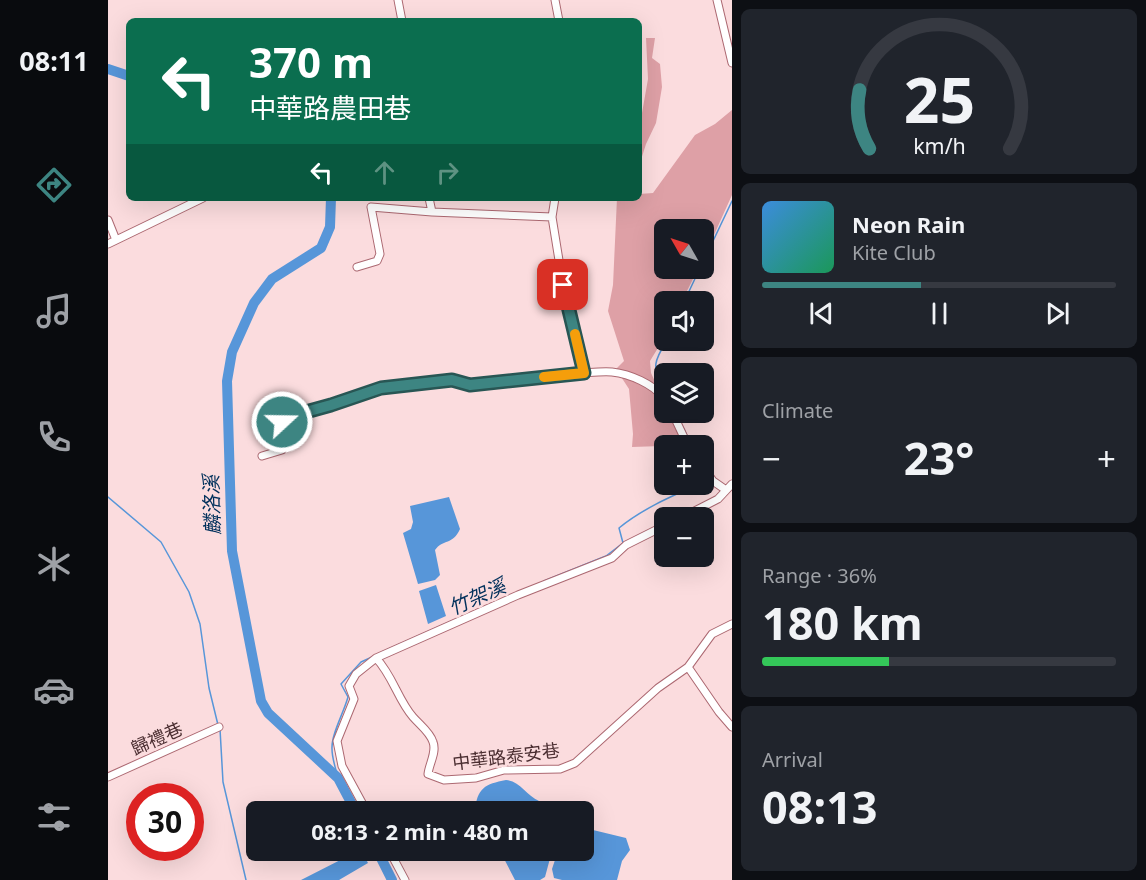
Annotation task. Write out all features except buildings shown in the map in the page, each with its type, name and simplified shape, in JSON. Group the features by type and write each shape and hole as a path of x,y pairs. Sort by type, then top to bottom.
{"street":[{"path":"398,0 401,18"},
{"path":"555,0 558,18"},
{"path":"717,0 732,63"},
{"path":"108,244 197,201"},
{"path":"430,201 432,212"},
{"path":"555,201 552,217 563,285 584,373"},
{"path":"357,267 377,261 381,254 371,207 552,217"},
{"path":"108,220 116,240"},
{"path":"262,456 282,450 284,418 381,388 452,380 470,385 612,372 627,375 654,389"},
{"path":"714,482 726,490"},
{"path":"702,507 718,499 732,484"},
{"path":"362,801 342,766 337,741 354,699 349,686 356,674 376,658 612,558 626,545 654,531"},
{"name":"中華路泰安巷","path":"376,658 386,669 412,716 423,726 434,743 434,753 429,763 428,774 444,780 476,778 504,770 560,769 575,763 658,688 688,667 712,634 732,624"},
{"path":"688,667 719,712 732,726"},
{"name":"歸禮巷","path":"108,777 219,727"},
{"path":"395,861 405,880"}],"shaded area":[{"path":"646,38 655,38 652,58 660,64 662,87 656,123 642,157 642,113 648,79"},
{"path":"732,110 732,195 714,235 714,219 654,219 654,279 693,279 687,291 654,291 654,351 656,351 650,361 654,379 654,423 677,423 685,435 654,435 654,446 632,447 629,389 616,369 624,361 608,311 613,285 617,201 642,201 642,194 653,193 695,135 715,124"}],"water":[{"path":"449,497 460,529 451,540 441,544 435,550 440,575 435,580 418,584 403,533 411,529 413,522 410,506"},
{"path":"436,585 446,616 428,624 419,591"},
{"path":"511,781 539,801 477,801 483,788 493,783"},
{"path":"594,830 626,838 630,850 622,861 617,880 562,880 554,878 552,869 555,861 594,861"},
{"path":"338,861 367,861 368,863 339,880 301,880"},
{"path":"505,861 549,861 545,877 540,880 515,880"}],"waterway":[{"name":"麟洛溪","path":"108,69 126,75"},
{"name":"麟洛溪","path":"331,201 330,227 321,248 272,279 254,303 232,352 227,381 232,551 261,701 268,713 338,778 350,801"},
{"name":"竹架溪","path":"714,239 732,201"},
{"name":"竹架溪","path":"689,291 695,279"},
{"name":"竹架溪","path":"656,363 660,351"},
{"name":"竹架溪","path":"684,429 687,435"},
{"name":"竹架溪","path":"544,581 606,556 623,543 619,528 647,509 675,495"},
{"path":"108,497 161,542 189,592 200,624 209,688 218,725"},
{"name":"竹架溪","path":"382,652 454,620"},
{"name":"竹架溪","path":"338,778 332,743 348,697 341,684 361,662 372,657"},
{"path":"220,729 223,782 246,880"},
{"name":"麟洛溪","path":"382,861 392,880"}],"slow traffic":[{"path":"544,377 584,373 575,334"}],"route":[{"path":"282,422 284,418 381,388 417,382 452,380 470,385 584,373 563,285"}]}
